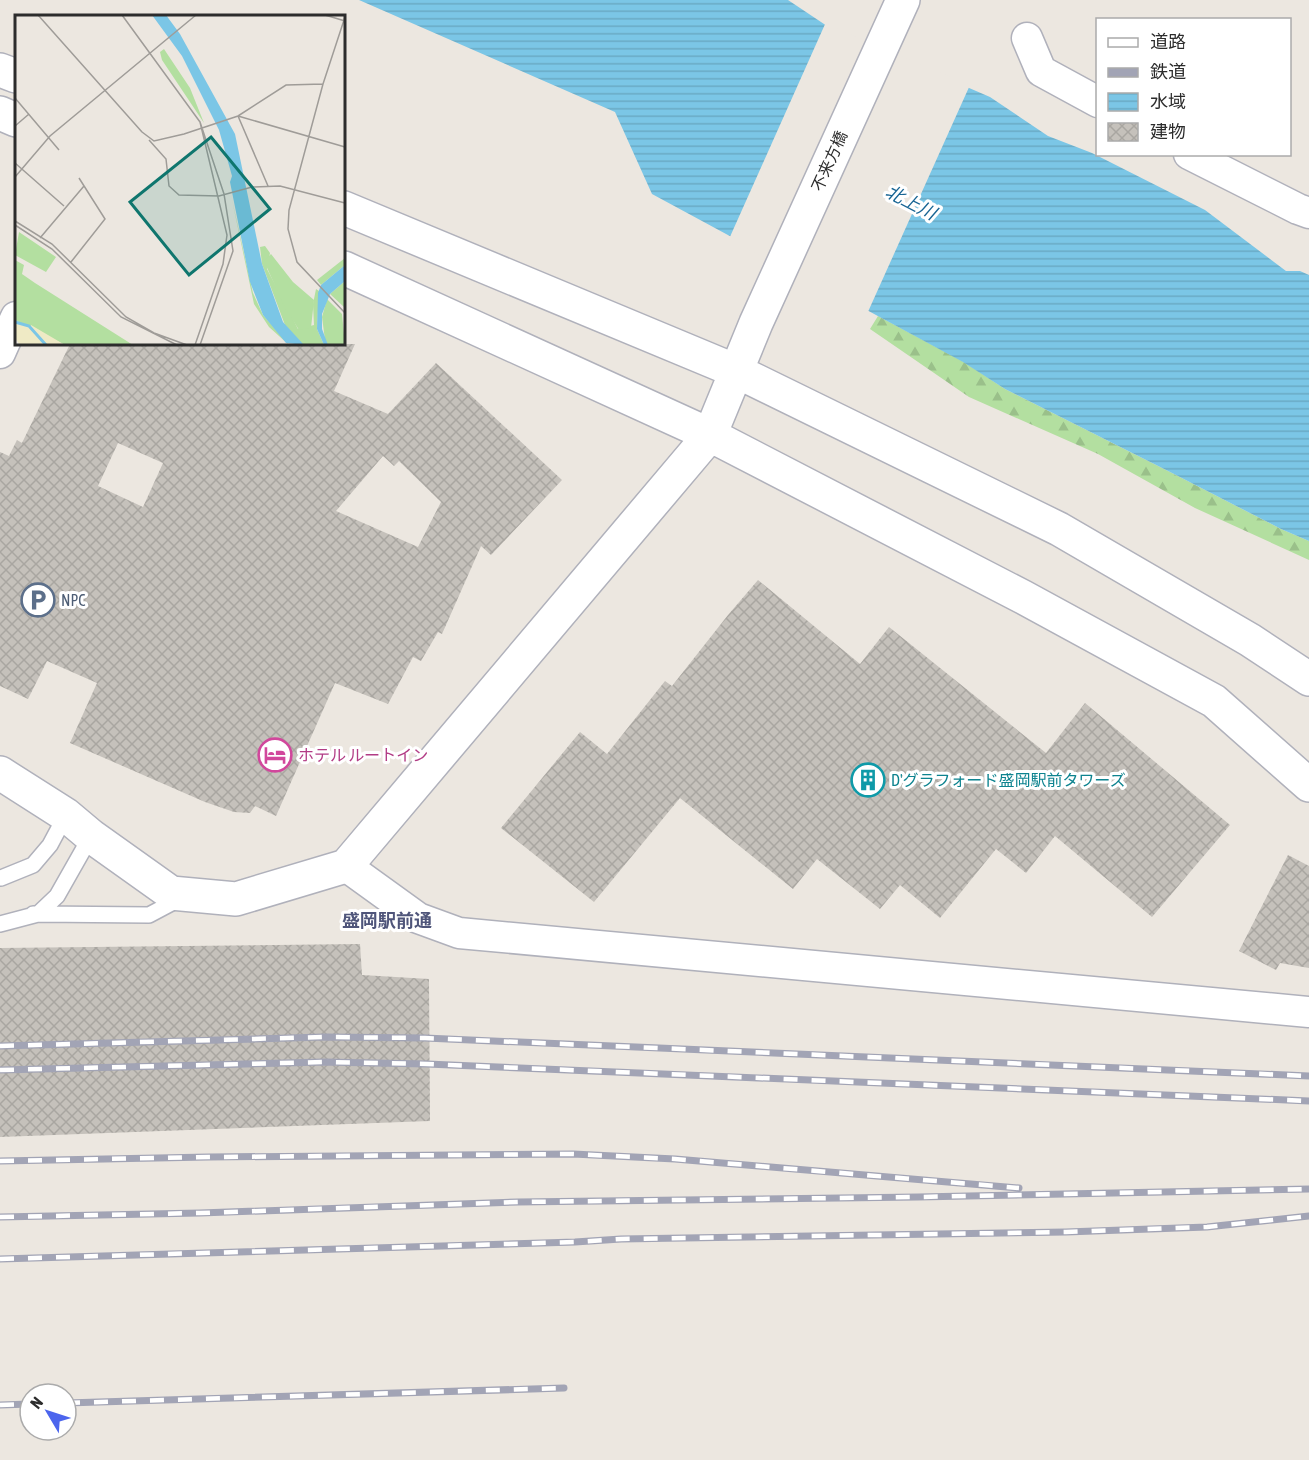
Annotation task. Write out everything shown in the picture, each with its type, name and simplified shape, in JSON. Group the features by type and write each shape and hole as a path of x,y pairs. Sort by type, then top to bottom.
{"street":[{"name":"不来方橋","path":"346,866 710,435 756,323 903,0"},
{"path":"1027,38 1041,71 1096,101"},
{"path":"0,70 15,76"},
{"path":"0,113 15,120"},
{"path":"1193,156 1309,213"},
{"path":"345,208 736,371 1059,528 1250,640 1309,679"},
{"path":"345,268 710,435 1023,597 1214,701 1309,785"},
{"path":"0,353 15,319"},
{"path":"0,772 66,814 92,836 171,893 236,899 346,866 418,918 459,933 1309,1012"}],"lane":[{"path":"0,878 33,865 50,845 66,814"},
{"path":"0,924 38,914 57,896 92,836"},
{"path":"0,915 149,915 186,895"}],"green space":[{"path":"878,316 964,362 1005,389 1309,541 1309,560 1195,508 1098,454 969,397 870,329"}],"water":[{"name":"北上川","path":"359,0 788,0 830,28 990,97 1048,136 1092,153 1205,210 1286,271 1300,271 1309,275 1309,541 1005,389 963,362 652,194 615,112"}],"pier":[{"path":"826,22 970,85 867,314 729,239"}],"building":[{"path":"355,344 334,391 388,414 436,363 562,480 491,555 481,546 442,634 438,632 421,661 413,657 388,704 335,683 276,816 255,806 250,813 234,812 205,802 70,743 97,683 47,661 28,699 0,686 0,452 9,456 17,440 22,443 70,345","holes":["118,443 163,463 143,507 98,486","383,456 394,466 399,461 441,502 418,547 336,511"]},
{"path":"758,580 860,664 889,627 1046,753 1085,703 1230,825 1152,917 1055,836 1026,873 996,849 940,918 900,885 880,909 817,859 793,889 680,798 594,902 501,828 580,732 607,754 665,681 672,686"},
{"path":"1288,855 1309,866 1309,968 1280,963 1276,970 1239,951"},
{"path":"360,944 362,975 429,979 430,1121 0,1137 0,948"}],"railway":[{"path":"0,1046 324,1037 425,1038 1309,1076"},
{"path":"0,1070 324,1062 427,1064 1309,1101"},
{"path":"0,1161 573,1154 675,1159 1019,1188"},
{"path":"0,1217 518,1202 1309,1189"},
{"path":"0,1259 621,1239 1066,1232 1207,1227 1309,1216"},
{"path":"78,1403 564,1388"},
{"path":"0,1405 18,1404"}],"place":[{"name":"NPC","path":"38,600"},
{"name":"ホテル ルートイン","path":"275,755"},
{"name":"D'グラフォード盛岡駅前タワーズ","path":"868,780"}],"district":[{"name":"盛岡駅前通","path":"387,920"}]}
